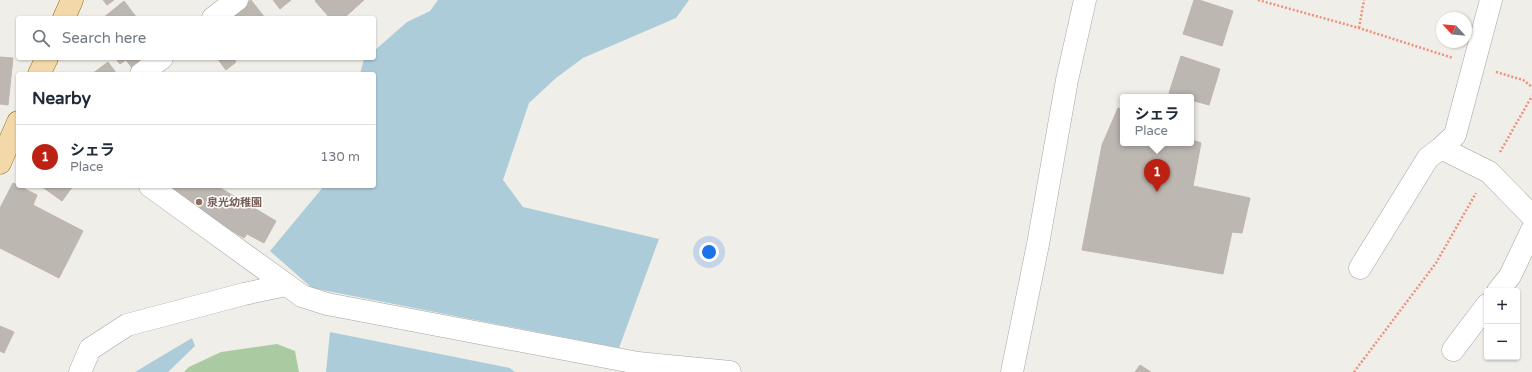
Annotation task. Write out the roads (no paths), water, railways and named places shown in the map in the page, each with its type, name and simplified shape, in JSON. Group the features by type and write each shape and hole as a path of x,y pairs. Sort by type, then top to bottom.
{"main road":[{"path":"65,16 72,0"},
{"path":"41,72 46,60"}],"street":[{"path":"216,16 237,0"},
{"path":"1012,372 1038,244 1067,80 1085,0"},
{"path":"1360,268 1428,158 1455,135 1491,0"},
{"path":"144,72 159,60"},
{"path":"1441,148 1488,172 1532,216"},
{"path":"153,188 302,296 327,304 638,363 730,372"},
{"path":"1500,288 1510,276 1532,230"},
{"path":"80,372 90,349 127,324 244,294 286,285"},
{"path":"1453,350 1484,309"}],"water":[{"path":"438,0 689,0 676,18 583,58 556,78 529,103 503,180 523,207 659,239 619,348 312,288 270,251 322,188 376,188 376,72 361,72 364,60 376,60 376,49 407,22 430,11"},
{"path":"330,332 510,368 515,372 326,372"},
{"path":"192,338 195,346 168,372 135,372"}],"place":[{"name":"シェラ","path":"1157,192"},
{"name":"泉光幼稚園","path":"199,202"}]}
